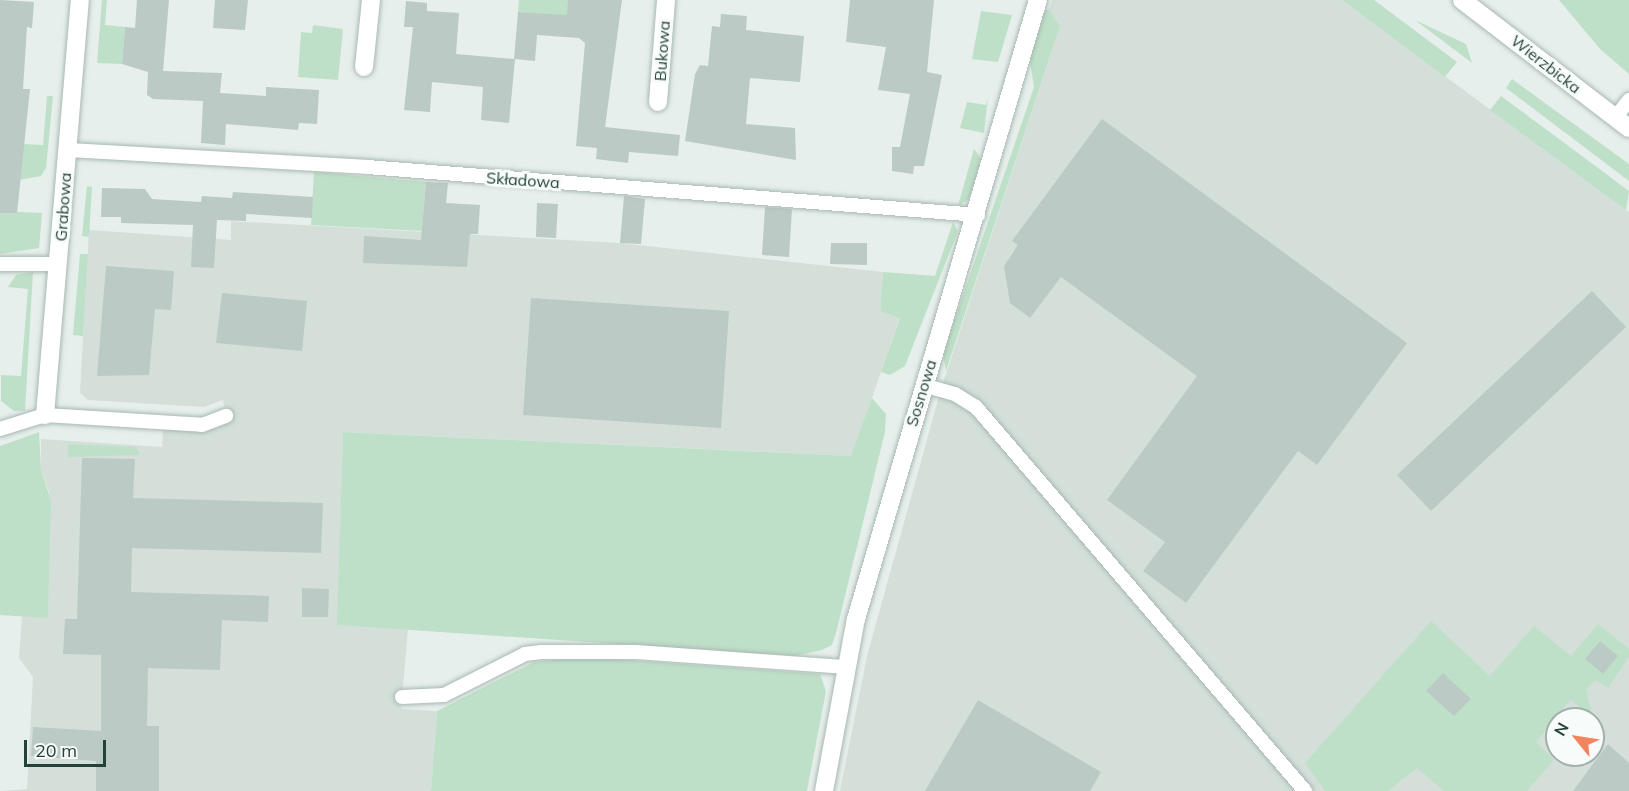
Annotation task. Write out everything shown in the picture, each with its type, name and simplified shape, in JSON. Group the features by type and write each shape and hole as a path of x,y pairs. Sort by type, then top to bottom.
{"street":[{"name":"Grabowa","path":"45,415 80,0"},
{"path":"364,67 371,0"},
{"name":"Bukowa","path":"658,102 666,0"},
{"name":"Sosnowa","path":"824,791 843,667 923,385 978,215 1038,0"},
{"name":"Wierzbicka","path":"1462,0 1622,123"}],"lane":[{"path":"1622,123 1629,100"},
{"name":"Składowa","path":"67,150 368,167 978,215"},
{"path":"0,264 58,264"},
{"path":"923,385 955,394 976,407 1305,791"},
{"path":"0,429 45,415 202,425 226,416"},
{"path":"402,697 444,695 525,654 541,652 636,652 843,667"}],"shaded area":[{"path":"1052,0 1342,0 1629,212 1629,791 840,791 867,656 941,389 1060,26 1049,9"},
{"path":"231,221 620,243 883,272 880,311 900,317 852,456 343,432 338,625 408,629 401,709 437,711 431,791 0,791 27,789 33,677 19,658 22,616 48,618 49,492 41,470 41,439 162,447 163,429 206,432 228,422 223,400 204,407 88,400 80,393 89,230 231,240"}],"green space":[{"path":"102,0 107,0 105,25 125,27 122,64 97,63"},
{"path":"519,0 568,0 584,17 518,12"},
{"path":"1342,0 1374,0 1457,62 1445,77"},
{"path":"1559,0 1629,0 1629,74 1600,49"},
{"path":"1049,9 1060,26 946,371 943,354 1034,87 1029,56 1042,12"},
{"path":"981,11 1012,15 998,62 972,59"},
{"path":"1415,20 1466,44 1472,63"},
{"path":"313,25 343,29 338,80 298,77 301,32 312,33"},
{"path":"1512,79 1629,164 1629,181 1506,88"},
{"path":"47,96 53,96 46,168 41,176 19,180 22,144 43,145"},
{"path":"1501,96 1629,191 1626,210 1490,110"},
{"path":"988,97 984,133 960,128 967,102 986,105"},
{"path":"974,149 981,159 969,199 958,206"},
{"path":"314,172 426,182 422,231 311,225"},
{"path":"87,186 92,187 89,237 82,236"},
{"path":"0,211 42,213 39,248 0,254"},
{"path":"953,222 958,231 905,366 890,375 881,372 900,318 880,311 883,272 935,276"},
{"path":"80,254 88,254 83,336 73,335"},
{"path":"33,272 25,411 14,411 1,401 1,375 21,376 28,289 8,287 16,275"},
{"path":"872,398 886,414 885,432 836,633 832,645 822,650 795,656 337,625 343,432 851,456"},
{"path":"39,432 41,470 51,501 48,618 0,615 0,446"},
{"path":"68,444 136,447 140,455 68,457"},
{"path":"1431,621 1490,676 1534,626 1571,656 1598,624 1629,649 1629,657 1608,688 1596,680 1586,689 1590,707 1580,707 1570,700 1564,707 1545,707 1545,731 1536,742 1545,751 1545,767 1548,767 1527,791 1444,791 1417,768 1388,791 1325,791 1305,763"},
{"path":"585,657 820,674 826,691 807,791 431,791 437,711 534,662"}],"building":[{"path":"0,0 34,2 32,28 27,27 23,89 30,89 17,213 0,213"},
{"path":"137,0 169,0 163,71 222,73 220,93 266,96 266,87 319,90 317,124 299,123 298,130 226,124 225,145 201,143 203,101 153,99 147,95 148,72 122,64 125,27 135,28"},
{"path":"215,0 248,0 245,30 213,28"},
{"path":"568,0 622,0 605,127 680,135 678,156 629,152 628,163 596,159 597,148 576,146 585,43 579,38 537,35 535,61 515,59 509,123 481,120 483,87 432,82 430,112 404,110 413,27 404,27 406,1 427,3 427,11 459,13 456,54 514,59 518,12 567,15"},
{"path":"850,0 934,0 927,72 942,75 924,166 914,166 913,174 892,171 892,147 900,147 910,94 878,90 886,47 846,42"},
{"path":"721,14 747,16 746,30 804,36 800,82 750,78 746,124 795,128 796,160 685,141 695,74 700,65 708,66 712,26 720,27"},
{"path":"1102,119 1407,343 1317,465 1298,451 1186,603 1143,571 1165,542 1107,500 1197,376 1061,277 1030,318 1010,303 1004,266 1018,245 1012,241"},
{"path":"426,182 448,183 446,203 480,205 478,234 470,234 467,267 363,263 364,236 421,240"},
{"path":"102,188 145,189 152,199 201,202 202,196 232,198 233,192 313,197 312,218 246,214 246,221 217,220 214,268 191,267 193,225 121,223 121,217 101,217"},
{"path":"624,196 645,199 641,244 620,243"},
{"path":"537,203 558,204 556,238 536,237"},
{"path":"765,207 792,209 789,257 762,255"},
{"path":"831,243 867,243 867,265 830,264"},
{"path":"106,266 174,271 171,310 155,309 149,375 97,376"},
{"path":"1592,291 1626,327 1431,511 1397,475"},
{"path":"222,293 307,301 302,351 216,343"},
{"path":"531,298 729,311 721,428 523,415"},
{"path":"82,458 135,459 133,498 323,503 321,553 132,548 131,592 269,596 268,622 222,620 220,670 148,668 147,726 159,726 159,791 96,791 96,761 31,756 33,727 101,731 101,655 63,654 65,619 77,619"},
{"path":"302,588 329,589 328,617 302,617"},
{"path":"1600,641 1618,656 1603,674 1585,659"},
{"path":"1443,673 1471,699 1454,716 1426,691"},
{"path":"978,700 1101,772 1090,791 925,791"},
{"path":"1608,744 1629,763 1629,791 1573,791 1591,767 1605,767 1605,748"}]}
